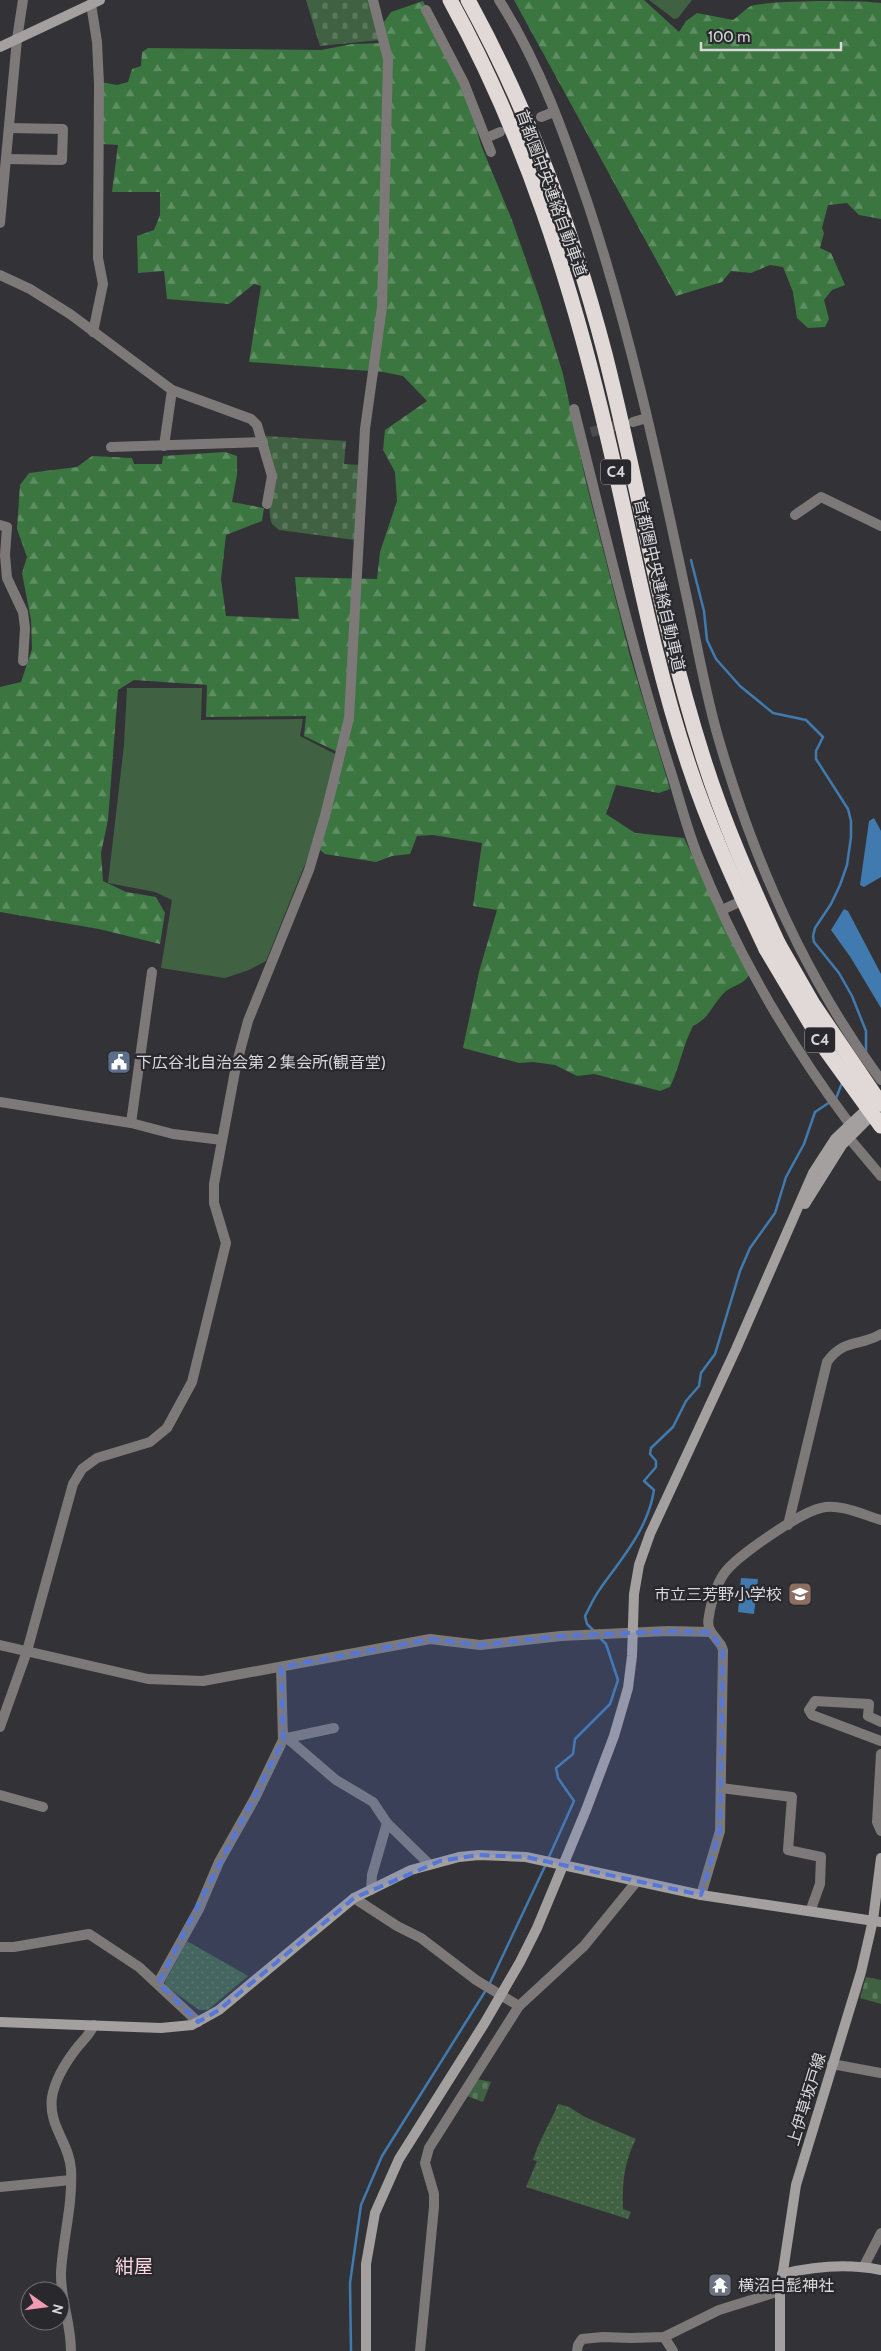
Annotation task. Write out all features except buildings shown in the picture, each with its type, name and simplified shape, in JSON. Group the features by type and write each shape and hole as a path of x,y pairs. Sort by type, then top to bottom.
{"highway":[{"name":"首都圏中央連絡自動車道","path":"450,0 466,29 507,119 552,235 588,355 659,662 687,761 711,828 826,1050 881,1126"},
{"name":"首都圏中央連絡自動車道","path":"468,0 523,110 567,226 604,353 674,649 703,756 772,946 881,1105"}],"street":[{"path":"0,223 17,39 23,0"},
{"path":"0,1727 27,1651 74,1484 82,1469 97,1458 150,1442 167,1428 192,1382 226,1243 214,1203 214,1184 236,1066 248,1021 308,870 325,816 349,718 365,430 382,297 388,59 373,0"},
{"path":"500,0 521,36 554,112 605,255 647,418 704,682 721,747 768,888 833,1010 881,1080"},
{"path":"0,47 95,2 99,84 98,258 103,284 93,332"},
{"path":"426,10 464,83 491,152"},
{"path":"541,117 554,112"},
{"path":"7,159 62,160 63,129 9,128"},
{"path":"486,138 500,132"},
{"path":"0,275 70,314 172,390 251,419 257,426 263,442 272,476 267,504"},
{"path":"164,446 172,390"},
{"path":"574,409 586,433 628,630 696,852 722,910 773,1010 796,1048 849,1123"},
{"path":"633,422 647,418"},
{"path":"111,447 263,442"},
{"path":"795,515 821,496 881,526"},
{"path":"0,525 7,527 5,555 7,578 23,612 25,628 23,661"},
{"path":"722,910 734,904"},
{"path":"132,1123 152,972"},
{"path":"366,2351 366,2264 371,2228 382,2196 400,2159 502,1995 537,1928 604,1766 622,1714 630,1673 636,1579 650,1534 775,1262 817,1164 827,1148 849,1123 881,1096"},
{"path":"0,1102 132,1123 174,1134 222,1140"},
{"path":"775,1262 810,1196 849,1138 881,1105"},
{"path":"849,1138 881,1176"},
{"path":"788,1525 827,1362 833,1353 846,1344 865,1341 881,1334"},
{"path":"701,1895 720,1830 723,1650 708,1624 712,1601 727,1570 737,1560 788,1525 817,1509 828,1506 881,1520"},
{"path":"0,1645 148,1679 174,1681 215,1679 430,1639 480,1646 560,1636 668,1631 711,1632"},
{"path":"158,1983 199,1908 219,1862 256,1798 284,1740 281,1667"},
{"path":"881,1722 868,1716 869,1704 815,1701 809,1710 812,1714 881,1740"},
{"path":"285,1736 334,1728"},
{"path":"285,1736 336,1780 373,1802 388,1823 429,1864"},
{"path":"881,1754 877,1822 881,1831"},
{"path":"721,1788 792,1797 788,1850 821,1856 820,1884 811,1909"},
{"path":"0,1795 43,1807"},
{"path":"370,1890 372,1875 388,1823"},
{"path":"0,2022 161,2028 198,2022 219,2010 354,1898 429,1864 459,1857 479,1855 526,1857 701,1895 767,1907 877,1921"},
{"name":"上伊草坂戸線","path":"780,2351 780,2291 796,2185 877,1921 881,1858"},
{"path":"420,2351 434,2207 434,2194 425,2164 429,2148 519,2006 584,1946 637,1881"},
{"path":"354,1898 397,1926 422,1938 476,1980 519,2006"},
{"path":"0,1947 14,1947 89,1934 139,1967 198,2022"},
{"path":"71,2351 71,2331 68,2314 63,2302 61,2273 70,2180 69,2157 56,2131 52,2113 52,2096 71,2056 89,2036 94,2025"},
{"path":"832,2064 881,2073"},
{"path":"0,2187 70,2180"},
{"path":"864,2266 881,2233"},
{"path":"782,2274 832,2265 864,2266 881,2270"},
{"path":"577,2351 582,2339 603,2336 631,2338 664,2336 719,2310 780,2291"},
{"path":"664,2336 673,2351"}],"highlighted area":[{"path":"668,1631 711,1632 716,1637 723,1650 720,1831 701,1895 526,1857 479,1855 440,1861 354,1898 219,2010 198,2022 158,1983 283,1740 281,1667 430,1639 480,1645 561,1636"}],"green space":[{"path":"306,0 369,0 380,40 320,46"},
{"path":"514,0 644,0 679,32 686,21 697,13 733,20 751,6 762,4 816,1 881,3 881,219 859,215 847,203 828,205 822,228 824,233 820,248 831,253 845,285 832,290 824,300 829,319 825,327 808,328 797,318 793,292 783,267 770,265 751,273 731,271 722,282 676,296"},
{"path":"649,0 692,0 678,18 674,19"},
{"path":"423,1 448,51 468,100 481,145 512,220 540,300 563,374 586,482 630,656 670,789 659,793 616,785 606,814 635,833 684,838 749,975 742,982 726,991 707,1015 693,1026 670,1087 660,1091 594,1074 577,1076 555,1065 533,1062 519,1063 463,1048 479,972 497,910 473,906 482,843 433,835 417,836 410,854 392,856 376,862 325,854 320,850 344,755 304,736 306,716 206,717 207,685 134,680 118,690 108,820 101,853 103,881 126,892 156,897 165,913 160,944 99,929 0,912 0,687 21,682 32,649 31,620 22,573 27,557 17,529 20,485 29,473 77,467 92,456 132,458 134,464 162,464 163,456 225,452 237,456 237,475 232,502 264,508 262,521 226,535 221,579 226,616 299,619 295,577 377,579 380,552 397,501 395,472 383,450 385,430 427,401 403,376 383,372 249,362 261,286 254,284 229,304 167,299 164,271 138,273 137,236 154,230 160,215 160,192 112,192 118,145 102,144 101,82 117,85 128,82 132,69 141,66 142,52 148,48 321,50 352,44 387,43 384,22 391,12"},
{"path":"265,436 346,441 344,464 360,465 355,540 279,530 272,524"},
{"path":"127,688 202,688 201,720 303,719 300,736 335,754 320,820 307,859 266,961 249,970 225,978 161,968 172,900 155,892 108,883 124,745"},
{"path":"187,1941 248,1976 208,2010 199,2010 166,1986 165,1982"},
{"path":"866,1977 881,1980 881,2004 860,1998"},
{"path":"477,2079 491,2082 483,2102 467,2096"},
{"path":"558,2104 569,2107 585,2117 636,2139 626,2165 623,2191 623,2209 631,2212 628,2219 526,2187 537,2161 533,2160 535,2153"}],"water":[{"path":"874,818 881,831 881,877 864,887 860,885 869,821"},
{"path":"844,909 848,911 881,974 881,1008 851,958 831,930"},
{"path":"741,1578 758,1579 754,1614 738,1612"}],"waterway":[{"path":"691,560 704,611 707,640 716,659 740,686 773,713 806,720 823,737 816,751 816,759 848,809 851,821 851,837 847,865 840,885 831,904 815,928 813,936 814,942 839,973 852,996 866,1031 866,1052"},
{"path":"835,1101 842,1083"},
{"path":"594,1631 587,1624 585,1616 598,1592 633,1542 651,1504 654,1490 644,1481 656,1467 656,1461 650,1454 651,1448 673,1427 686,1401 699,1386 701,1373 715,1354 740,1271 750,1248 775,1213 786,1177 804,1144 815,1112 830,1102"},
{"path":"548,1859 574,1801 558,1778 556,1768 573,1754 575,1739 610,1704 618,1680 606,1644 599,1637"},
{"path":"489,1985 546,1864"},
{"path":"351,2351 350,2283 361,2205 382,2156 486,1990"}],"tunnel":[{"path":"591,432 627,423"}],"place":[{"name":"下広谷北自治会第２集会所(観音堂)","path":"119,1062"},
{"name":"市立三芳野小学校","path":"800,1594"},
{"name":"横沼白髭神社","path":"720,2285"}],"district":[{"name":"紺屋","path":"134,2266"}]}
